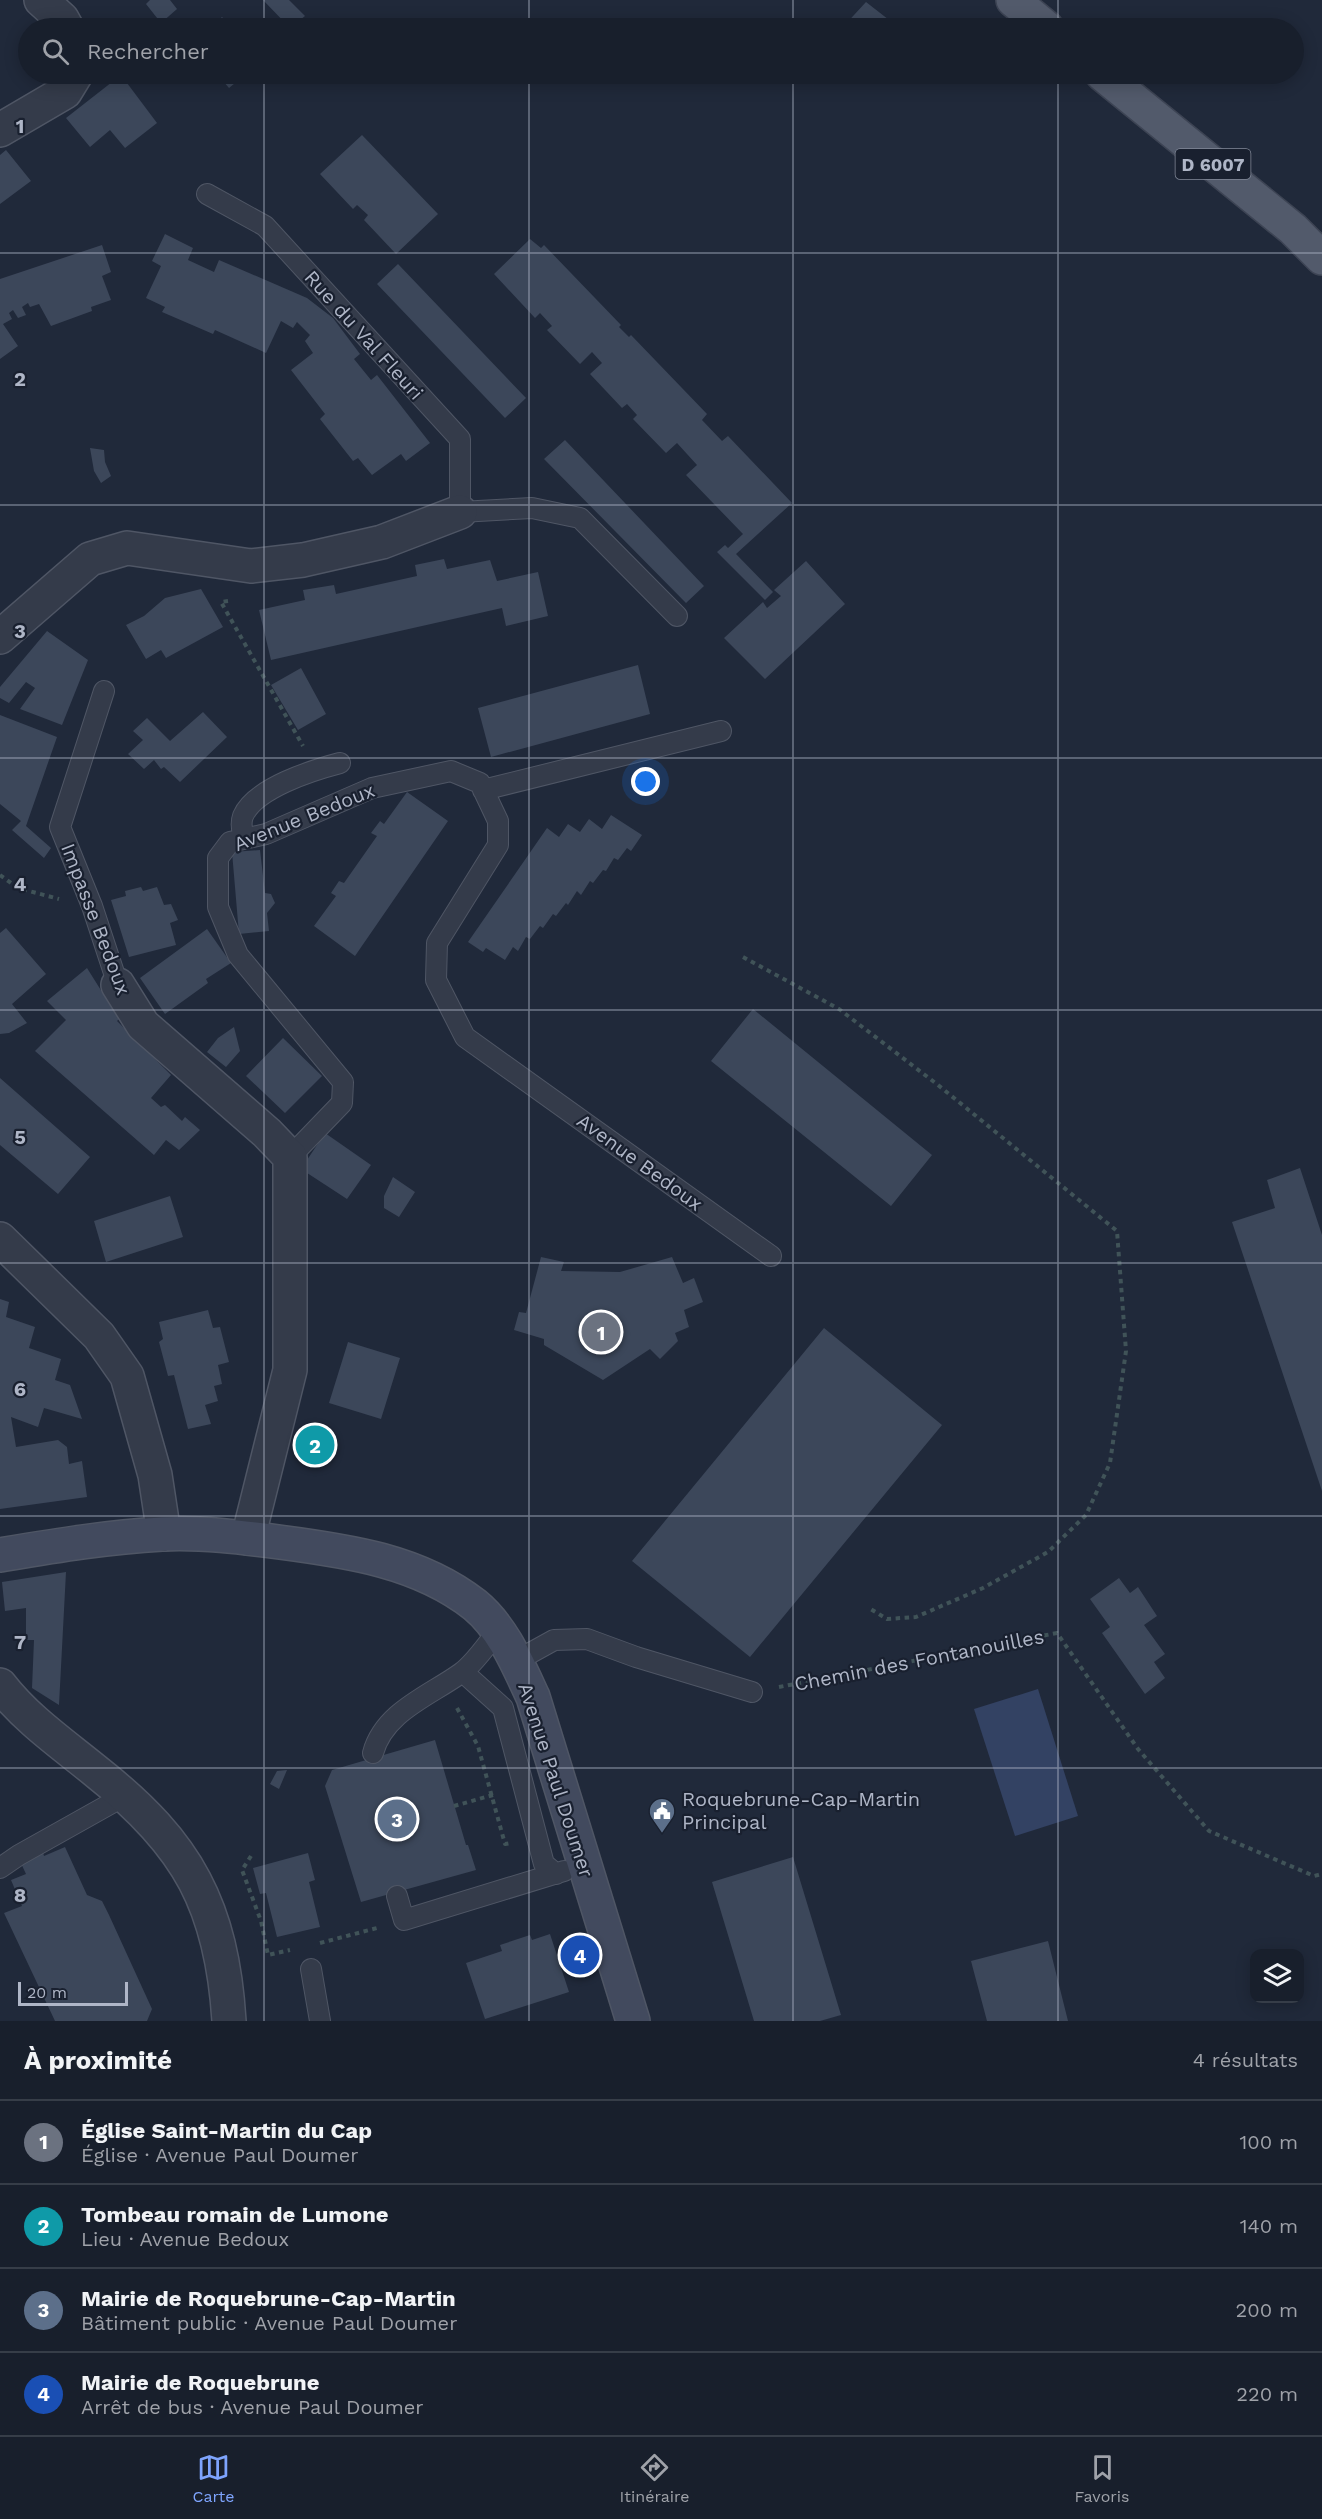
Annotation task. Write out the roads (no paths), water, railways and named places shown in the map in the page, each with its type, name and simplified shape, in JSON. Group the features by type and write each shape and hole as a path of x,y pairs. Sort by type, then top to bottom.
{"main road":[{"path":"1013,0 1035,18"},
{"name":"D 6007","path":"1114,84 1293,229 1322,258"},
{"name":"Avenue Paul Doumer","path":"0,1555 92,1539 164,1534 248,1538 333,1549 388,1561 447,1585 476,1607 498,1631 516,1661 532,1697 570,1870 633,2021"}],"street":[{"path":"41,0 61,18"},
{"path":"0,130 65,92 70,84"},
{"path":"0,637 14,608 90,559 127,548 251,566 303,560 382,542 460,512"},
{"name":"Impasse Bedoux","path":"118,984 143,1025 267,1133 290,1157"},
{"path":"248,1538 290,1370 290,1157"},
{"path":"0,1239 99,1336 127,1376 155,1475 164,1534"},
{"path":"0,1685 32,1720 126,1795 158,1827 186,1862 204,1897 226,1978 229,2021"}],"lane":[{"name":"Rue du Val Fleuri","path":"207,194 265,226 460,439 460,512"},
{"path":"460,512 532,508 580,518 677,616"},
{"name":"Impasse Bedoux","path":"104,691 60,827 92,906 118,984"},
{"path":"483,790 721,731"},
{"path":"244,839 241,827 243,816 252,803 266,792 313,771 340,763"},
{"name":"Avenue Bedoux","path":"290,1157 342,1103 343,1082 238,956 218,907 218,858 230,842 266,834 372,788 451,771 480,783 498,821 498,846 437,943 436,980 465,1036 771,1256"},
{"path":"373,1753 377,1737 409,1706 463,1672 498,1631"},
{"path":"516,1661 554,1640 587,1639 636,1657 760,1691"},
{"path":"463,1672 503,1708 544,1863 570,1870"},
{"path":"0,1868 126,1795"},
{"path":"397,1896 404,1920 570,1870"},
{"path":"311,1969 320,2021"}],"water":[{"path":"1038,1689 1078,1816 1015,1836 974,1709"}],"place":[{"name":"Église Saint-Martin du Cap","path":"601,1332"},
{"name":"Tombeau romain de Lumone","path":"315,1445"},
{"name":"Mairie de Roquebrune-Cap-Martin","path":"397,1819"},
{"name":"Roquebrune-Cap-Martin Principal","path":"662,1834"},
{"name":"Mairie de Roquebrune","path":"580,1955"}]}
